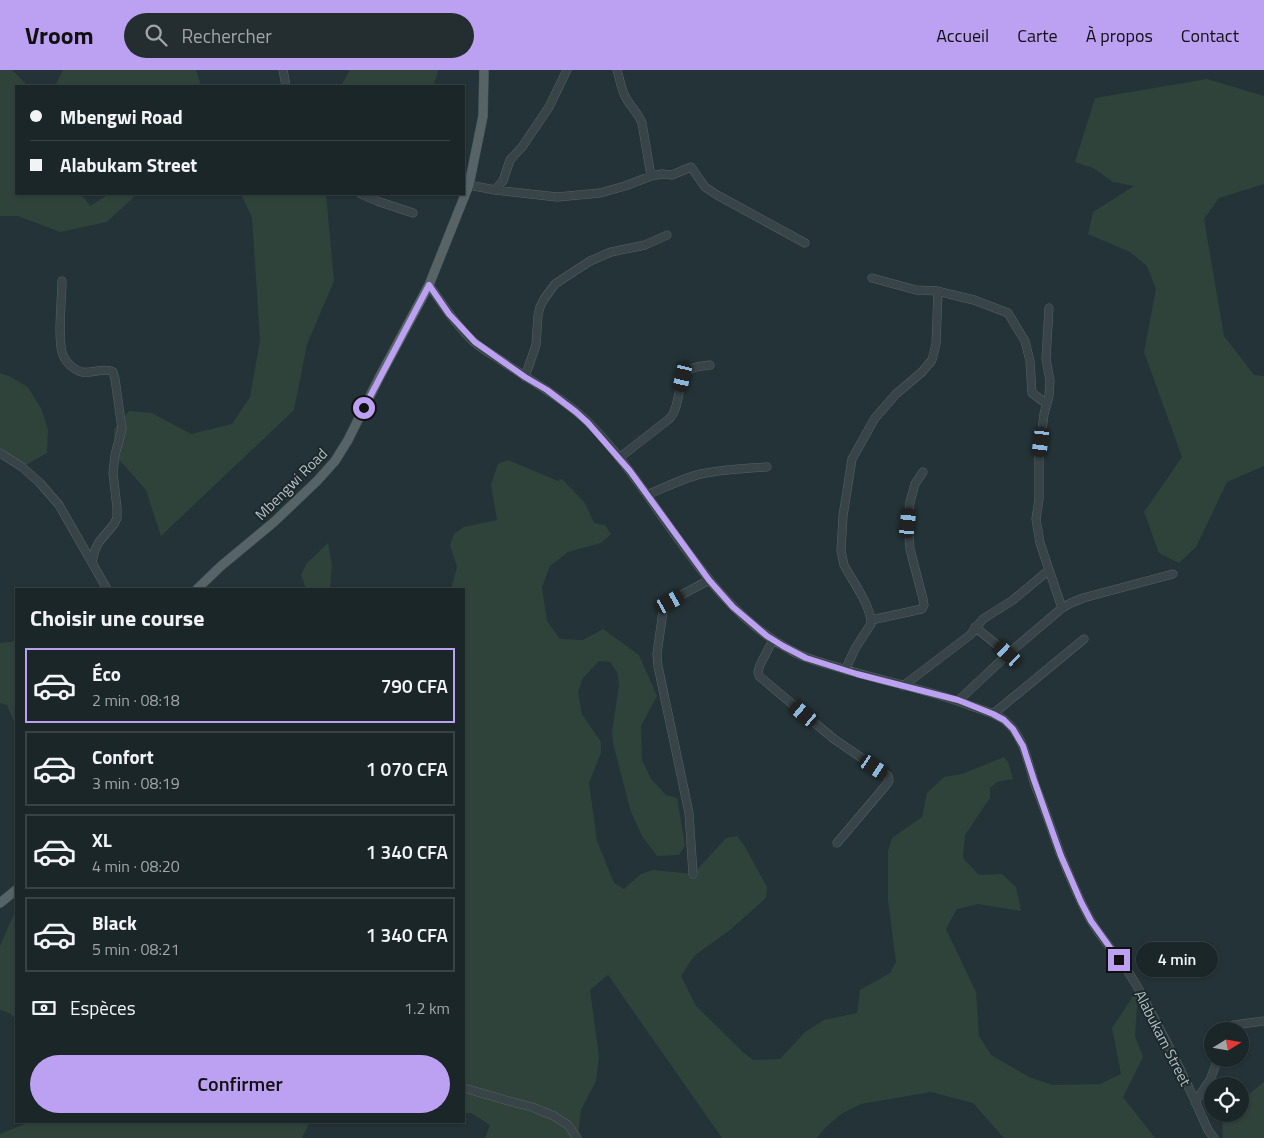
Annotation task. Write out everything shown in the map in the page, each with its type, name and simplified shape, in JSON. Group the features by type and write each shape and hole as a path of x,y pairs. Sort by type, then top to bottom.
{"main road":[{"name":"Mbengwi Road","path":"465,193 483,116 484,70"},
{"name":"Mbengwi Road","path":"198,588 274,522 335,461 348,440 429,285 464,195"},
{"path":"0,903 15,891"}],"street":[{"path":"283,70 286,85"},
{"path":"495,190 503,181 510,160 522,147 549,106 567,70"},
{"path":"617,70 623,92 642,123 651,176"},
{"path":"468,185 557,197 600,193 651,176 672,175 691,167 705,187 805,243"},
{"path":"363,195 413,213"},
{"path":"525,377 536,345 540,307 555,284 590,261 611,252 637,248 667,236"},
{"path":"872,278 916,290 938,291 974,300 1008,313 1025,341 1030,361 1032,393 1047,404"},
{"path":"62,281 60,339 62,355 72,368 83,372 109,370 113,372 122,429 115,455 113,474 117,518 99,542 92,562"},
{"name":"Alabukam Street","path":"429,285 449,314 475,342 547,390 588,423 619,458 709,580 733,607 773,640 806,658 958,700 993,714 1004,720 1013,729 1023,746 1061,856 1081,902 1091,921 1131,976 1174,1055 1208,1130 1214,1138"},
{"path":"845,670 856,647 871,624 864,599 844,565 841,551 843,516 852,459 874,418 932,360 936,344 938,291"},
{"path":"1049,308 1046,359 1050,381 1039,456 1039,499 1036,519 1040,543 1062,608"},
{"path":"619,458 673,414 686,371 710,365"},
{"path":"0,453 28,472 59,505 106,588"},
{"path":"647,495 701,474 767,467"},
{"path":"871,620 922,609 924,605 910,549 908,523 910,502 915,484 923,472"},
{"path":"903,686 970,635 983,619 1013,600 1049,570"},
{"path":"958,700 1062,608 1083,598 1173,574"},
{"path":"693,874 689,813 665,703 657,654 665,607 670,602 709,580"},
{"path":"975,627 1008,654"},
{"path":"993,714 1084,639"},
{"path":"773,640 760,666 759,676 834,739 888,776 889,780 837,843"},
{"path":"1249,1023 1264,1021"},
{"path":"1195,1102 1210,1080 1215,1068"},
{"path":"465,1088 532,1107 554,1116 568,1125 577,1138"}],"green space":[{"path":"0,70 12,70 27,85 15,85 15,195 82,195 90,206 107,195 136,195 107,222 60,232 18,216 0,216"},
{"path":"63,70 196,70 201,85 56,85"},
{"path":"350,70 438,70 433,85 342,85"},
{"path":"1207,79 1264,96 1264,184 1219,198 1204,219 1224,336 1254,375 1264,376 1264,466 1227,482 1196,547 1179,563 1159,553 1144,512 1182,457 1144,352 1156,289 1147,266 1130,252 1088,234 1093,212 1134,186 1113,182 1093,168 1075,162 1095,98"},
{"path":"241,195 326,195 334,281 307,344 294,410 161,536 146,490 115,455 114,429 129,411 152,413 191,434 232,424 250,397 260,340 252,218"},
{"path":"0,373 28,387 42,410 48,430 47,453 22,467 0,453"},
{"path":"508,460 558,481 562,479 585,503 594,523 605,525 611,534 601,543 568,552 550,566 542,587 547,621 560,639 583,640 603,629 639,655 657,696 641,726 642,760 651,779 666,795 677,798 685,845 679,855 657,856 642,836 631,812 613,743 612,732 619,685 617,672 610,662 599,661 583,678 578,692 582,714 601,742 601,753 589,783 597,841 614,883 624,889 641,874 653,870 693,874 726,838 737,836 767,887 766,898 730,930 694,956 681,976 696,1006 753,1060 780,1059 805,1032 824,1020 857,1013 860,990 890,973 896,962 888,900 888,851 892,838 922,817 927,793 944,777 962,774 1004,757 1008,762 1013,779 997,782 990,788 990,798 965,835 963,858 979,875 1002,874 1016,887 1021,911 978,904 957,909 946,929 976,992 979,1036 991,1055 1031,1078 1053,1085 1100,1084 1121,1074 1112,1028 1138,989 1135,1036 1143,1057 1123,1097 1155,1138 1004,1138 973,1103 931,1092 861,1104 841,1114 817,1138 722,1138 608,975 590,990 599,1057 596,1081 581,1110 578,1138 485,1138 490,1125 471,1113 465,1113 465,588 451,588 457,567 450,545 454,534 464,527 497,520 491,485 498,464"},
{"path":"328,543 332,565 330,588 306,588 301,575 307,563"},
{"path":"15,640 15,724 7,705 0,703 0,643"},
{"path":"15,911 15,1020 11,1014 0,1010 0,946"},
{"path":"1264,1082 1264,1138 1223,1138 1222,1122 1249,1122 1249,1094"},
{"path":"27,1123 309,1123 302,1138 0,1138 0,1134"}],"route":[{"path":"364,408 429,285 449,314 475,342 547,390 588,423 630,471 709,580 733,607 767,636 794,653 806,658 857,674 958,700 1004,720 1013,729 1023,746 1061,856 1081,902 1091,921 1119,960"}]}
